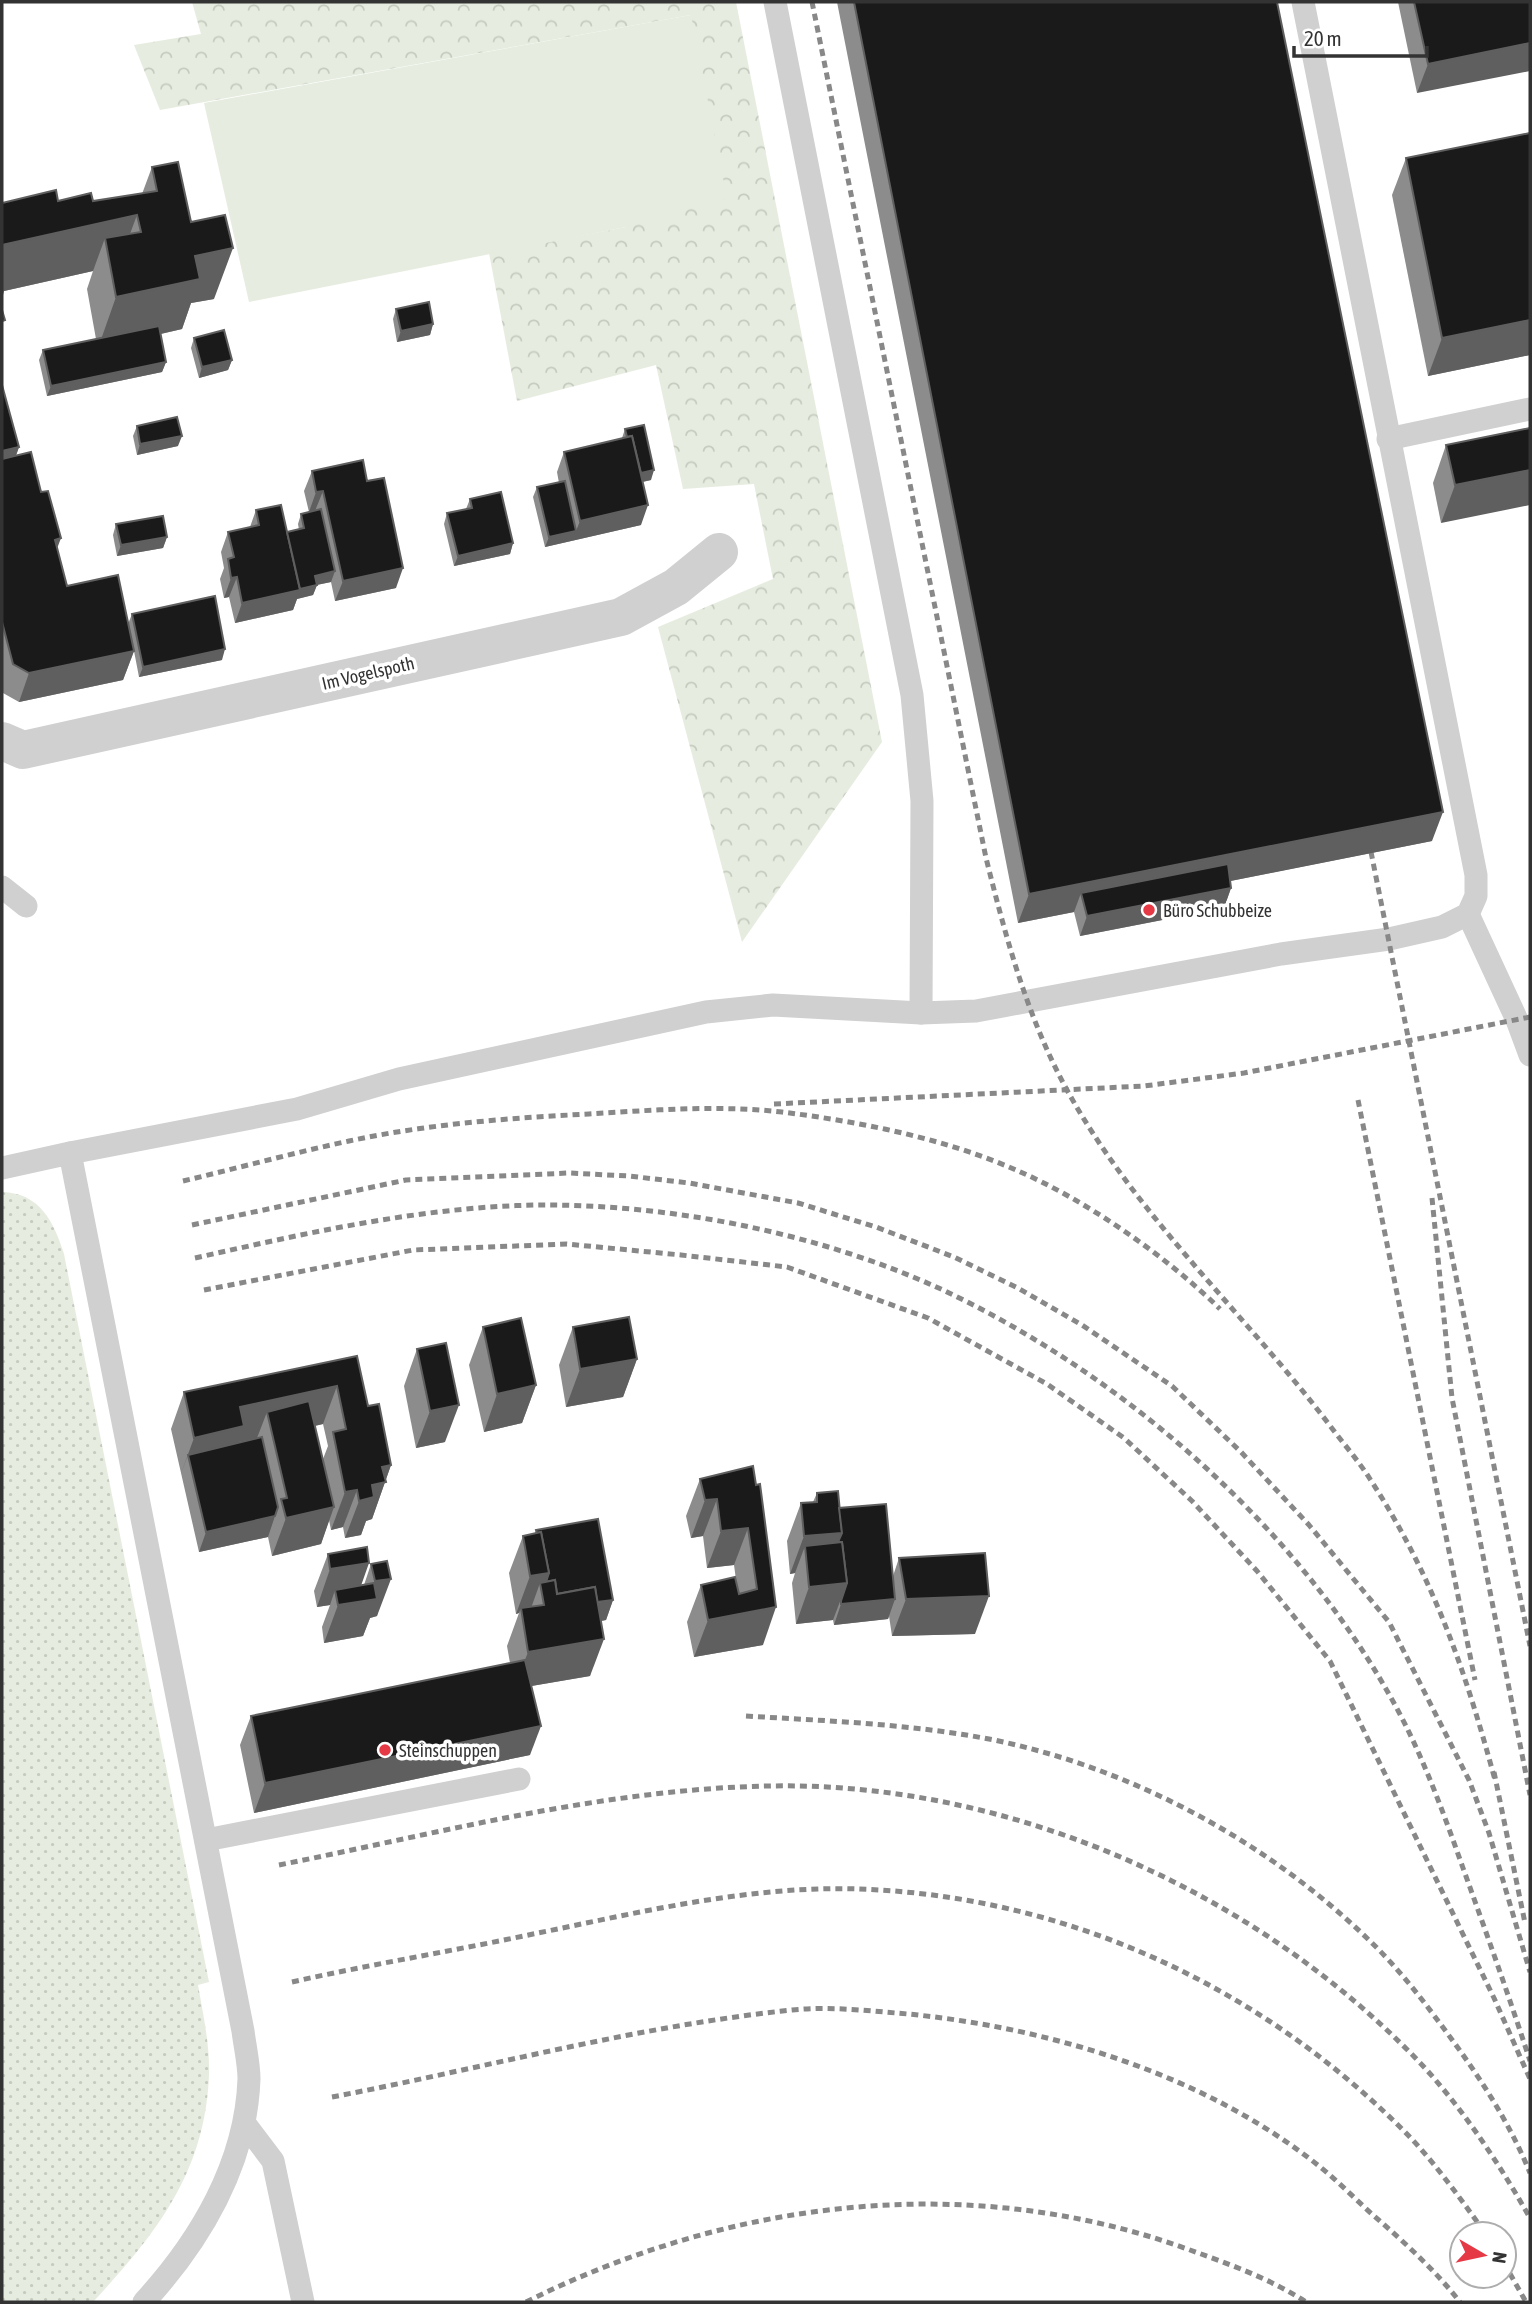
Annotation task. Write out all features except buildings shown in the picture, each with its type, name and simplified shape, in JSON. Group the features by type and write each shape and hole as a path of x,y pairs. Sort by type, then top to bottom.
{"street":[{"name":"Im Vogelspoth","path":"2,741 23,750 621,617 676,587 719,552"}],"lane":[{"path":"775,2 912,695 922,801 921,1013"},
{"path":"2,1168 297,1109 399,1079 706,1012 773,1004 921,1013 976,1011 1281,954 1390,939 1442,927 1468,914 1476,896 1476,875 1303,2"},
{"path":"1388,439 1530,409"},
{"path":"2,887 26,906"},
{"path":"1468,914 1517,1020 1530,1055"},
{"path":"70,1153 206,1840 243,2031 249,2077 244,2124 228,2175 204,2223 174,2270 144,2302"},
{"path":"206,1840 519,1779"},
{"path":"244,2124 273,2161 303,2302"}],"green space":[{"path":"192,2 736,2 882,742 742,942 658,627 773,579 754,484 683,489 656,365 517,401 489,253 626,227 691,15 160,110 134,45 201,34"},
{"path":"691,15 727,198 626,227 249,302 204,103"},
{"path":"2,1192 26,1198 43,1211 64,1254 209,1982 198,1985 206,2030 209,2075 198,2142 173,2200 156,2226 93,2302 2,2302"}],"railway":[{"path":"812,2 986,858 1029,1006 1067,1090 1125,1179 1157,1221 1328,1423 1365,1472 1392,1515 1412,1551 1445,1624 1472,1700 1495,1780"},
{"path":"1371,852 1530,1646"},
{"path":"774,1104 1144,1086 1244,1073 1530,1017"},
{"path":"1358,1100 1475,1680"},
{"path":"183,1181 307,1150 439,1126 662,1110 734,1109 782,1112 842,1121 931,1140 988,1159 1043,1182 1124,1231 1175,1269 1220,1309"},
{"path":"192,1225 406,1180 569,1173 629,1176 689,1183 798,1203 876,1227 954,1257 1018,1288 1082,1325 1172,1386 1241,1452 1309,1525 1389,1622 1469,1780 1489,1833 1530,1972"},
{"path":"1432,1198 1452,1398 1530,1795"},
{"path":"195,1258 364,1223 450,1211 536,1205 640,1210 744,1226 846,1253 943,1290 1013,1327 1082,1370 1148,1418 1210,1472 1268,1530 1321,1593 1368,1659 1407,1728 1430,1779 1530,2061"},
{"path":"204,1290 413,1250 567,1244 681,1255 787,1267 928,1318 1047,1384 1124,1438 1192,1501 1257,1571 1330,1661 1494,1998 1530,2079"},
{"path":"746,1716 902,1727 994,1740 1046,1753 1098,1770 1148,1791 1244,1842 1290,1873 1332,1907 1372,1943 1404,1978 1475,2072 1505,2121 1530,2173"},
{"path":"1494,1772 1525,1923"},
{"path":"279,1865 584,1804 707,1789 769,1786 860,1789 950,1803 1039,1827 1125,1859 1208,1900 1286,1949 1358,2004 1424,2067 1454,2102 1494,2159 1530,2218"},
{"path":"292,1982 662,1908 748,1894 836,1889 880,1890 953,1898 1024,1913 1093,1934 1161,1961 1225,1994 1286,2033 1345,2077 1411,2138 1476,2220"},
{"path":"332,2097 676,2026 792,2010 850,2009 962,2021 1071,2044 1177,2082 1227,2106 1274,2134 1326,2172 1419,2257 1460,2302"},
{"path":"526,2302 605,2267 686,2239 769,2219 853,2207 938,2204 1023,2210 1107,2225 1190,2250 1235,2267 1279,2286 1306,2302"},
{"path":"1518,2288 1526,2302"}],"place":[{"name":"Büro Schubbeize","path":"1149,910"},
{"name":"Steinschuppen","path":"385,1750"}]}
